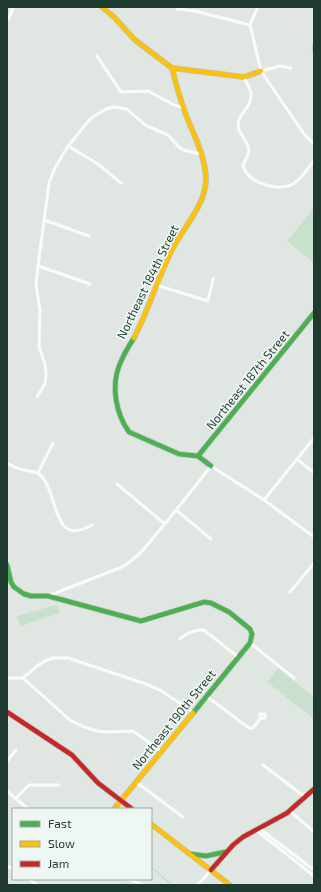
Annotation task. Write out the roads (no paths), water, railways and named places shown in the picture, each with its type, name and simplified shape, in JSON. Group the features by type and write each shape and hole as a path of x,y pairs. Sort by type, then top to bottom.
{"street":[{"path":"102,7 139,44 172,68 244,77 280,66 292,68"},
{"path":"258,7 250,25 261,71 304,134 314,144"},
{"path":"7,20 13,8"},
{"path":"177,9 195,10 250,25"},
{"path":"97,56 121,92 148,91 174,105 184,108"},
{"name":"Northeast 184th Street","path":"172,68 206,176 204,193 170,254 145,316 120,359 115,377 114,390 120,417 125,426 133,434 179,454 198,456"},
{"path":"244,77 252,93 249,106 239,119 238,125 239,131 248,145 249,150 243,166 244,172 266,186 286,186 296,182 314,161"},
{"path":"37,397 45,384 46,374 45,364 39,347 40,311 36,284 38,266 49,183 55,168 68,146 91,118 106,108 114,107 126,110 145,125 168,135 183,150 200,154"},
{"path":"68,146 98,164 121,182"},
{"path":"44,220 89,236"},
{"path":"38,266 90,284"},
{"path":"156,286 208,302 213,279"},
{"name":"Northeast 187th Street","path":"198,456 266,375 313,315"},
{"path":"264,500 314,438"},
{"path":"38,473 53,443"},
{"path":"198,456 264,500 314,537"},
{"path":"297,459 314,473"},
{"path":"7,462 22,470 38,473 47,484 61,522 67,528 75,532 92,525"},
{"path":"7,564 8,573 12,583 25,595 33,597 48,596 122,567 131,562 137,556 165,524 211,466"},
{"path":"116,484 165,524"},
{"path":"176,510 211,539"},
{"path":"290,592 314,563"},
{"path":"48,596 141,620 204,602 211,603 225,609 250,629 252,634 250,643 294,678"},
{"path":"180,639 184,635 199,630 204,630 238,657"},
{"name":"Northeast 190th Street","path":"115,808 250,643"},
{"path":"23,678 45,661 53,658 68,658 160,690 193,712"},
{"path":"7,678 23,678 76,723 96,731 134,730 161,751"},
{"path":"206,696 249,728 253,728 260,719"},
{"path":"7,712 72,755 98,783 131,808"},
{"path":"7,762 16,750"},
{"path":"262,765 305,797"},
{"path":"136,782 183,817"},
{"path":"16,798 29,785 59,785"},
{"path":"198,885 225,852 238,841 290,811 314,789"},
{"path":"7,791 27,808"},
{"path":"290,811 314,832"},
{"path":"152,825 230,885"},
{"path":"257,829 314,870"},
{"path":"257,829 314,876"},
{"path":"188,853 206,856 225,852"},
{"path":"130,880 143,885"}],"waterway":[{"path":"314,42 312,49 314,56"},
{"path":"152,868 172,885"}]}
